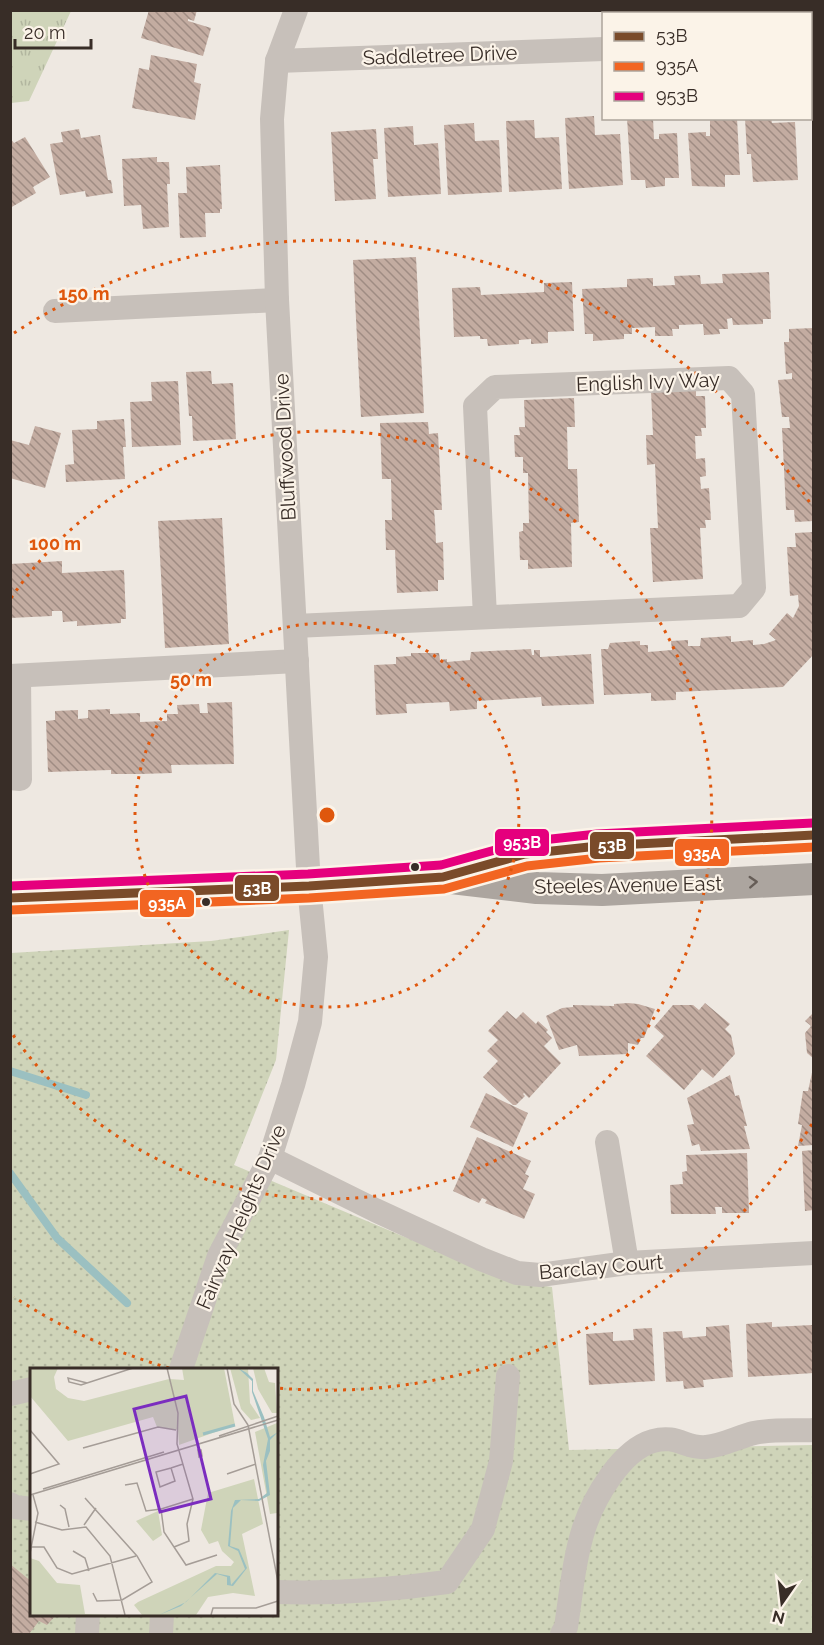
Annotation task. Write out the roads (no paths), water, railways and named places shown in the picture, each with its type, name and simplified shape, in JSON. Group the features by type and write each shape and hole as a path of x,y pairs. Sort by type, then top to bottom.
{"main road":[{"name":"Steeles Avenue East","path":"443,877 466,869 535,853 598,846 813,835"},
{"name":"Steeles Avenue East","path":"10,898 309,886 443,877 537,888 602,890 813,879"}],"street":[{"name":"Bluffwood Drive","path":"296,10 277,61 272,119 277,300 309,886"},
{"name":"Saddletree Drive","path":"277,61 602,49"},
{"path":"55,311 277,300"},
{"name":"English Ivy Way","path":"295,626 739,606 754,588 743,394 729,378 495,387 475,406 485,617"},
{"path":"10,778 20,779 15,676 297,661"},
{"name":"Fairway Heights Drive","path":"181,1368 219,1256 270,1158 310,1022 316,957 309,886"},
{"path":"608,1143 627,1263"},
{"name":"Barclay Court","path":"270,1158 375,1210 481,1259 517,1273 540,1275 627,1263 813,1253"},
{"path":"278,1592 328,1594 380,1591 447,1582 483,1529 501,1461 508,1376"},
{"path":"10,1394 30,1389"},
{"path":"562,1635 566,1627 584,1528 607,1482 631,1453 651,1442 666,1439 705,1447 756,1433 813,1430"},
{"path":"10,1504 30,1509"},
{"path":"87,1635 88,1615"},
{"path":"161,1635 162,1615"}],"waterway":[{"path":"10,1071 86,1095"},
{"path":"10,1173 57,1238 127,1303"}]}
